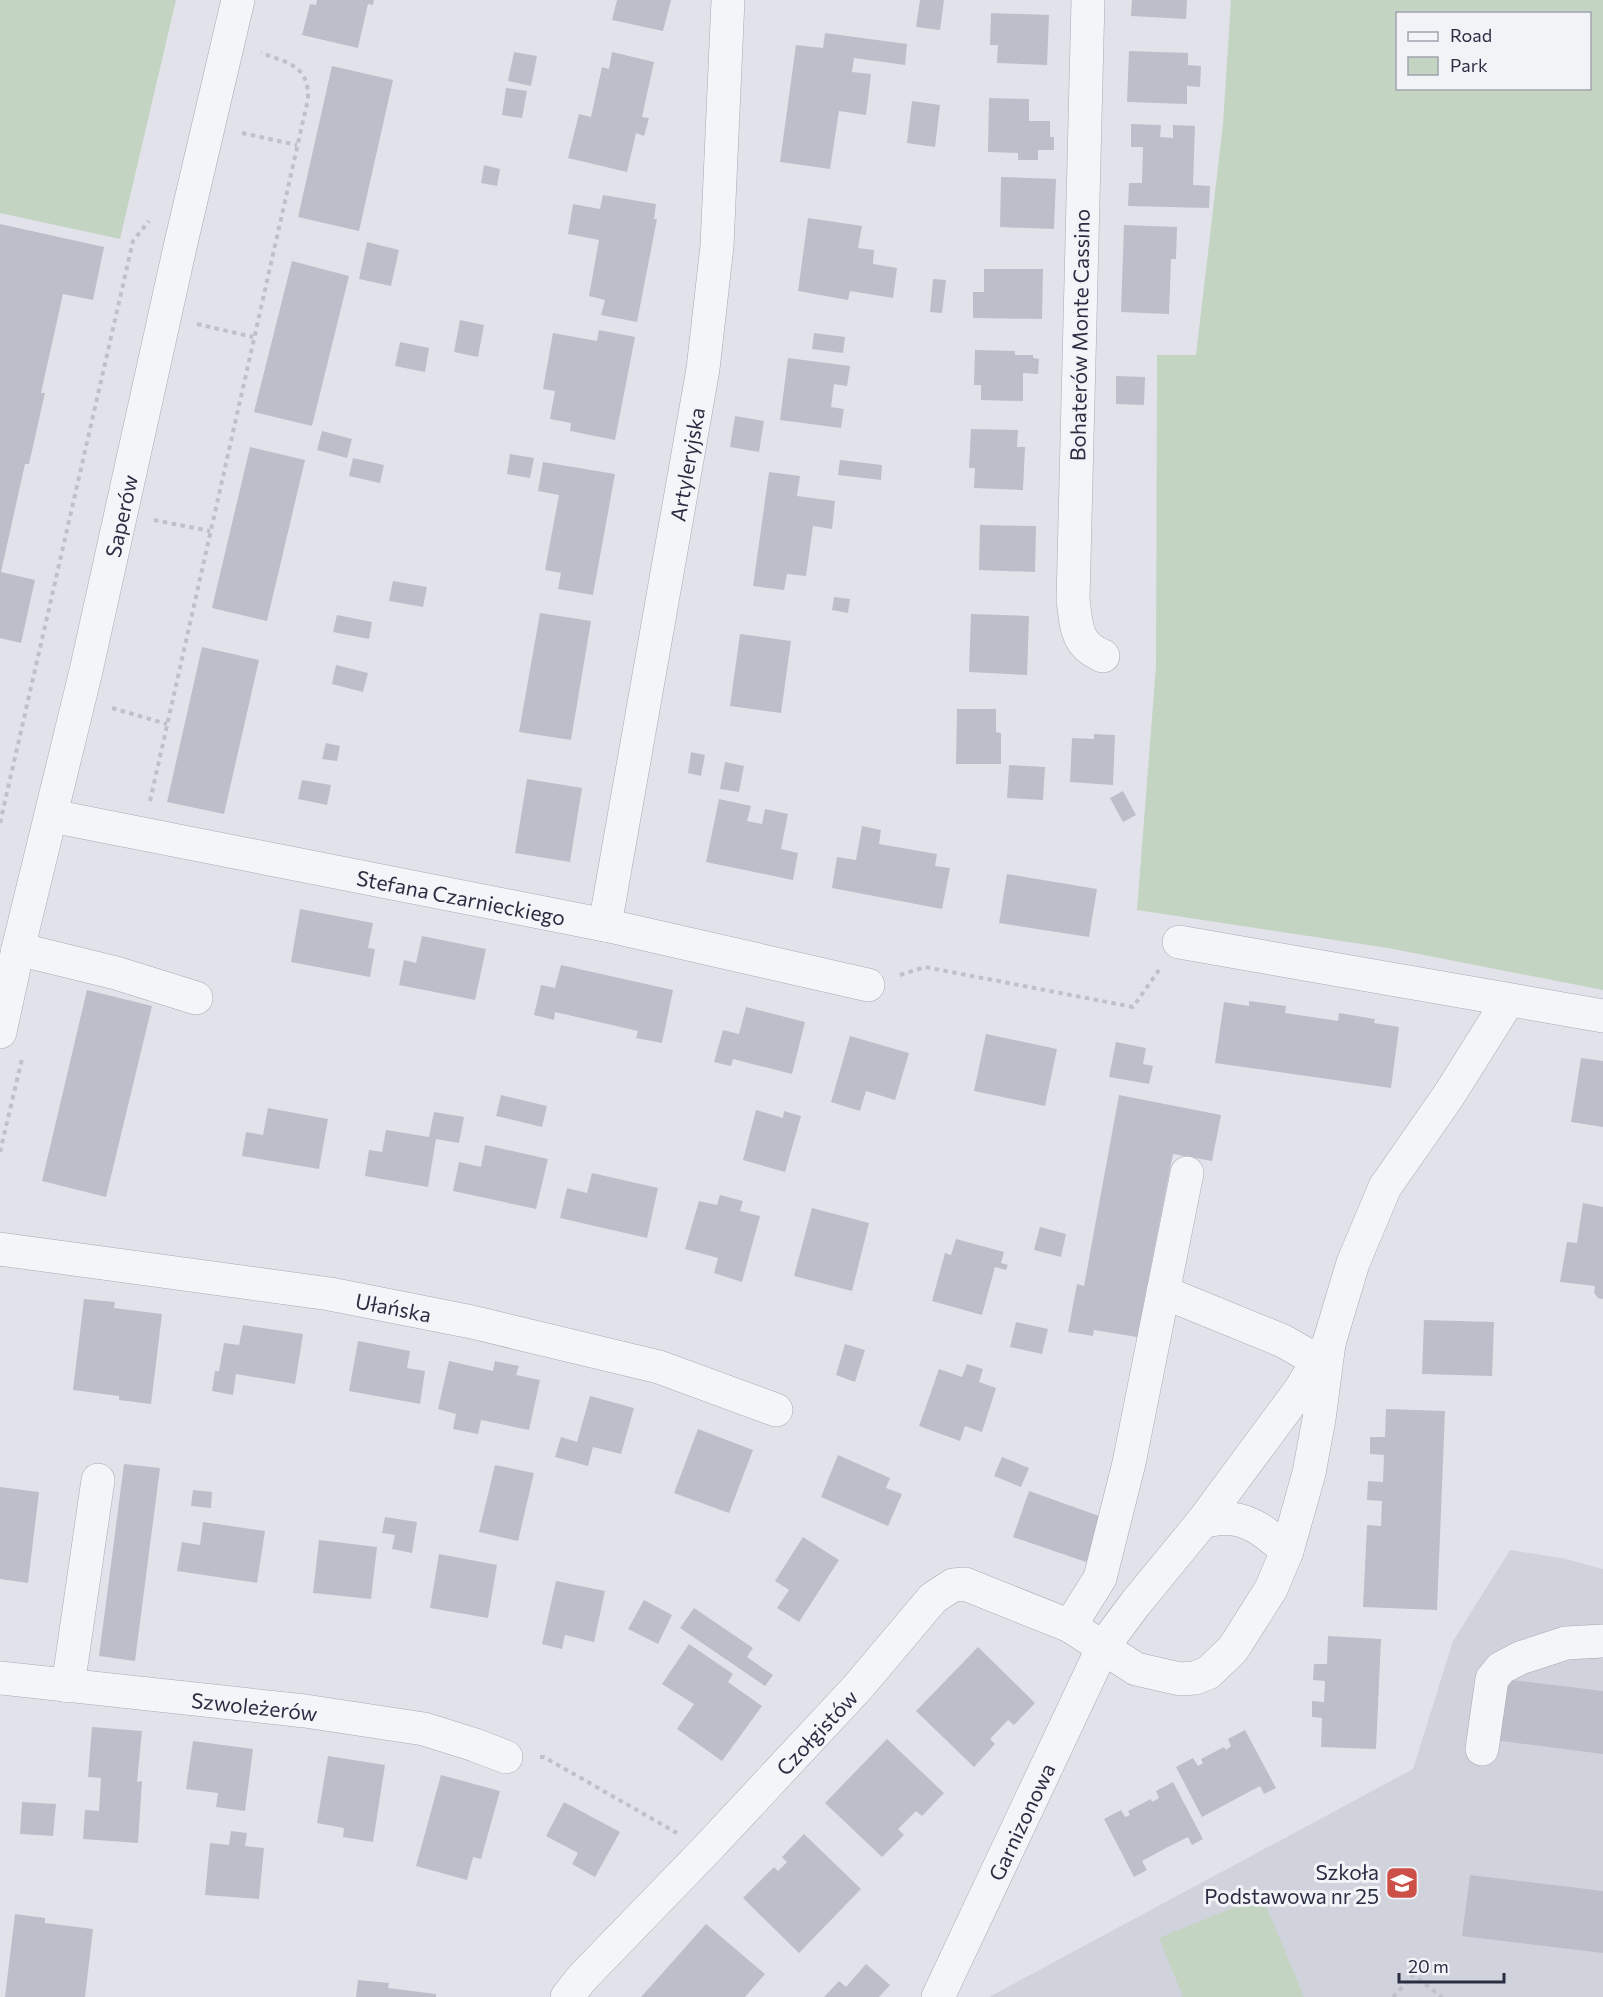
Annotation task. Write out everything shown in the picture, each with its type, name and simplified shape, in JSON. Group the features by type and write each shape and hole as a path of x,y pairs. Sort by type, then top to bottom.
{"street":[{"name":"Saperów","path":"0,1032 18,949 80,699 238,0"},
{"name":"Artyleryjska","path":"604,925 703,369 717,246 728,0"},
{"name":"Bohaterów Monte Cassino","path":"1088,0 1073,600 1081,639 1090,650 1103,656"},
{"name":"Stefana Czarnieckiego","path":"51,816 604,925 868,985"},
{"path":"1179,942 1603,1016"},
{"path":"18,949 116,973 196,998"},
{"path":"1163,1292 1282,1341 1323,1352 1353,1263 1385,1187 1449,1095 1508,1000"},
{"path":"1070,1626 1100,1578 1129,1463 1187,1173"},
{"name":"Ułańska","path":"0,1249 330,1294 472,1322 659,1367 776,1410"},
{"name":"Garnizonowa","path":"938,1997 1103,1647 1203,1521 1300,1390 1323,1352"},
{"name":"Czołgistów","path":"567,1997 582,1978 706,1850 858,1687 933,1598 953,1585 965,1584 1070,1626 1136,1669 1163,1677 1180,1679 1195,1678 1208,1673 1233,1648 1270,1589 1287,1551 1309,1473 1319,1419 1323,1352"},
{"path":"68,1686 98,1480"},
{"path":"1203,1521 1232,1518 1249,1524 1265,1532 1287,1551"},
{"path":"1482,1749 1492,1679 1501,1668 1520,1658 1566,1643 1603,1641"},
{"name":"Szwoleżerów","path":"0,1678 306,1711 424,1729 475,1744 506,1757"}],"path":[{"path":"143,834 308,99 306,79 298,70 285,61 229,42"},
{"path":"209,125 297,146"},
{"path":"0,823 133,241 148,223 152,214"},
{"path":"165,316 253,337"},
{"path":"121,513 210,531"},
{"path":"80,699 167,724"},
{"path":"868,985 925,967 1133,1007 1179,942"},
{"path":"506,1757 544,1757 706,1850"},
{"path":"1393,1997 1413,1975 1442,1997"}],"shaded area":[{"name":"Szkoła Podstawowa nr 25","path":"1510,1550 1562,1558 1603,1569 1603,1997 989,1997 1413,1769 1453,1641"}],"green space":[{"path":"0,0 176,0 120,239 0,213"},
{"path":"1231,0 1603,0 1603,990 1388,948 1137,910 1156,666 1157,355 1196,355 1223,124"},
{"path":"1262,1896 1304,1997 1183,1997 1159,1938"}],"building":[{"path":"317,0 374,0 373,5 368,4 358,48 302,35 310,4 316,5"},
{"path":"617,0 671,0 663,31 612,20"},
{"path":"920,0 944,0 940,30 916,27"},
{"path":"1132,0 1187,0 1186,19 1131,16"},
{"path":"991,13 1049,15 1047,65 997,63 998,45 990,45"},
{"path":"825,33 907,44 905,65 854,58 852,72 871,74 866,115 839,111 830,169 780,162 796,45 823,48"},
{"path":"1129,51 1188,53 1188,65 1201,66 1200,87 1187,86 1187,104 1127,102"},
{"path":"514,52 537,56 531,86 508,81"},
{"path":"612,52 654,62 642,117 649,118 644,136 636,133 627,172 568,158 579,114 591,117 602,67 609,69"},
{"path":"332,66 393,80 359,231 298,217"},
{"path":"506,88 527,91 522,118 502,115"},
{"path":"989,98 1029,99 1029,121 1050,121 1050,137 1054,137 1054,150 1038,150 1038,160 1018,160 1018,153 988,152"},
{"path":"912,101 940,105 935,147 907,143"},
{"path":"1131,124 1161,125 1160,137 1173,138 1173,125 1195,126 1193,185 1210,186 1209,208 1128,206 1129,183 1142,183 1143,147 1131,147"},
{"path":"484,165 500,169 497,186 481,183"},
{"path":"1001,177 1056,179 1054,229 1000,227"},
{"path":"603,195 656,204 654,219 657,219 637,322 601,315 605,300 589,296 599,240 568,234 573,204 600,209"},
{"path":"808,218 862,226 858,248 874,250 873,264 897,268 893,298 850,291 848,300 798,291"},
{"path":"0,224 104,247 93,300 63,294 41,393 45,393 29,464 25,464 1,572 35,580 21,643 0,638"},
{"path":"1124,225 1177,227 1176,259 1171,259 1169,314 1121,312"},
{"path":"367,242 399,250 391,286 359,279"},
{"path":"292,261 349,276 312,426 254,412"},
{"path":"984,269 1043,269 1042,319 973,318 973,292 984,292"},
{"path":"933,279 946,280 942,313 930,312"},
{"path":"460,320 484,325 478,357 454,352"},
{"path":"599,330 635,337 615,440 570,431 571,423 550,419 555,391 543,389 553,333 597,341"},
{"path":"814,333 845,337 843,353 812,349"},
{"path":"400,342 429,348 425,372 395,366"},
{"path":"975,350 1015,351 1015,355 1033,355 1033,358 1039,359 1038,374 1023,373 1023,401 981,400 981,385 974,385"},
{"path":"788,358 850,366 847,386 834,384 831,407 844,409 841,428 780,420"},
{"path":"1116,376 1145,377 1144,405 1116,404"},
{"path":"735,416 764,421 759,452 730,447"},
{"path":"971,429 1018,430 1017,447 1025,447 1023,490 974,488 975,468 969,468"},
{"path":"322,431 352,439 347,458 317,450"},
{"path":"250,447 305,460 267,621 212,608"},
{"path":"510,454 534,458 530,478 507,474"},
{"path":"353,458 384,465 380,483 349,476"},
{"path":"840,460 882,465 881,480 838,475"},
{"path":"543,462 615,474 593,595 558,589 561,573 545,570 559,495 538,491"},
{"path":"769,472 800,476 797,496 835,501 832,529 813,526 806,576 787,574 784,590 753,586"},
{"path":"980,525 1036,526 1035,572 979,570"},
{"path":"393,581 427,587 423,607 389,601"},
{"path":"834,597 850,599 848,613 832,610"},
{"path":"540,613 591,621 571,740 519,732"},
{"path":"971,614 1029,616 1027,675 969,672"},
{"path":"337,615 372,622 369,639 333,632"},
{"path":"740,634 791,641 781,713 730,706"},
{"path":"202,647 259,660 224,814 167,802"},
{"path":"336,665 368,673 363,692 332,684"},
{"path":"957,709 996,709 996,732 1001,733 1001,764 956,764"},
{"path":"1094,734 1115,735 1113,785 1070,782 1072,738 1094,739"},
{"path":"326,743 340,746 337,761 322,759"},
{"path":"691,752 705,755 701,776 688,773"},
{"path":"725,762 744,766 739,792 720,789"},
{"path":"1009,765 1045,767 1043,800 1007,798"},
{"path":"527,779 582,788 570,862 515,853"},
{"path":"302,780 331,785 327,805 298,799"},
{"path":"1123,791 1136,815 1123,822 1110,798"},
{"path":"719,799 751,806 747,821 762,824 765,809 788,814 781,849 798,853 793,880 706,862"},
{"path":"862,826 881,830 879,844 937,854 935,866 950,868 942,909 832,888 837,857 856,860"},
{"path":"1007,874 1097,889 1089,937 999,923"},
{"path":"300,909 373,923 368,948 375,949 370,977 291,962"},
{"path":"422,936 486,949 475,1000 399,985 404,960 416,963"},
{"path":"561,965 673,990 662,1043 636,1038 638,1031 555,1012 554,1020 534,1015 541,985 555,988"},
{"path":"87,990 152,1006 106,1197 42,1181"},
{"path":"1249,1001 1286,1006 1285,1013 1338,1021 1339,1013 1375,1019 1374,1023 1399,1027 1391,1088 1215,1063 1224,1002 1249,1006"},
{"path":"746,1007 805,1022 792,1074 733,1059 731,1066 714,1062 723,1030 739,1034"},
{"path":"986,1034 1057,1049 1045,1106 974,1091"},
{"path":"850,1036 909,1053 895,1100 866,1091 860,1111 831,1102"},
{"path":"1116,1042 1146,1048 1143,1064 1153,1066 1149,1084 1109,1077"},
{"path":"1581,1058 1603,1061 1603,1127 1571,1122"},
{"path":"501,1095 547,1106 542,1127 496,1116"},
{"path":"1119,1095 1221,1115 1212,1161 1173,1154 1137,1337 1094,1330 1093,1336 1068,1332 1077,1284 1084,1286"},
{"path":"268,1108 328,1119 319,1169 242,1156 246,1132 263,1135"},
{"path":"756,1110 783,1118 784,1111 801,1116 785,1172 743,1160"},
{"path":"434,1112 464,1117 459,1143 436,1139 428,1187 365,1176 369,1150 382,1152 386,1130 429,1137"},
{"path":"485,1145 548,1159 536,1209 453,1191 459,1162 481,1167"},
{"path":"592,1173 658,1188 647,1238 560,1218 567,1188 587,1193"},
{"path":"720,1195 743,1201 740,1211 760,1216 742,1282 714,1273 718,1258 685,1249 699,1201 717,1205"},
{"path":"1583,1203 1603,1207 1603,1299 1598,1298 1594,1293 1595,1286 1560,1282 1567,1242 1577,1243"},
{"path":"812,1208 869,1223 852,1291 794,1276"},
{"path":"1040,1227 1066,1234 1061,1257 1034,1250"},
{"path":"956,1239 1004,1252 1001,1263 1008,1265 1006,1270 995,1267 982,1315 932,1301 945,1253 951,1255"},
{"path":"84,1299 115,1302 114,1308 162,1314 151,1404 119,1400 119,1396 73,1390"},
{"path":"1424,1320 1494,1322 1492,1376 1422,1374"},
{"path":"1016,1322 1048,1329 1042,1354 1010,1347"},
{"path":"243,1325 303,1334 295,1384 236,1374 233,1395 212,1391 215,1371 219,1371 224,1343 239,1345"},
{"path":"358,1341 410,1351 407,1368 425,1371 420,1404 349,1391"},
{"path":"845,1344 865,1350 855,1382 836,1375"},
{"path":"449,1361 493,1371 495,1361 519,1366 516,1375 540,1380 529,1430 481,1420 478,1434 453,1429 456,1414 438,1409"},
{"path":"967,1364 983,1369 979,1382 996,1388 982,1432 965,1426 960,1441 919,1426 939,1369 962,1377"},
{"path":"590,1396 634,1408 621,1454 593,1447 588,1466 555,1457 561,1437 577,1442"},
{"path":"1386,1409 1445,1411 1437,1610 1363,1607 1367,1525 1381,1526 1382,1501 1367,1500 1368,1481 1383,1482 1384,1455 1370,1454 1370,1437 1385,1437"},
{"path":"698,1429 753,1450 729,1513 674,1493"},
{"path":"838,1455 890,1478 886,1488 902,1494 888,1526 821,1497"},
{"path":"1002,1457 1029,1468 1021,1487 994,1476"},
{"path":"124,1464 160,1468 135,1661 99,1656"},
{"path":"495,1465 534,1473 518,1541 479,1532"},
{"path":"0,1487 39,1492 28,1583 0,1579"},
{"path":"193,1490 212,1492 211,1508 191,1506"},
{"path":"1029,1491 1102,1517 1086,1562 1013,1537"},
{"path":"385,1517 417,1522 412,1553 392,1549 395,1535 382,1533"},
{"path":"203,1522 265,1531 257,1583 177,1571 182,1542 200,1545"},
{"path":"803,1537 839,1560 799,1622 777,1608 789,1590 775,1581"},
{"path":"319,1540 377,1547 371,1599 313,1593"},
{"path":"439,1554 497,1565 488,1618 430,1608"},
{"path":"556,1581 605,1591 594,1642 565,1635 562,1649 542,1644"},
{"path":"644,1600 672,1615 658,1644 628,1629"},
{"path":"694,1608 753,1648 747,1657 773,1675 765,1686 680,1628"},
{"path":"1328,1636 1381,1639 1376,1749 1321,1747 1322,1718 1312,1717 1312,1701 1324,1702 1325,1681 1313,1680 1314,1664 1327,1664"},
{"path":"689,1644 733,1674 728,1682 762,1706 722,1761 677,1729 694,1704 662,1684"},
{"path":"978,1647 1035,1703 1014,1725 1008,1720 990,1739 995,1744 974,1767 916,1711"},
{"path":"1494,1678 1603,1691 1603,1754 1486,1739"},
{"path":"92,1727 142,1731 137,1782 142,1781 138,1843 83,1839 85,1810 99,1811 101,1778 88,1777"},
{"path":"1245,1730 1276,1788 1264,1794 1260,1786 1202,1817 1176,1767 1193,1758 1198,1766 1203,1763 1201,1759 1224,1747 1226,1750 1231,1746 1228,1739"},
{"path":"887,1739 944,1793 922,1816 916,1811 898,1829 904,1835 882,1857 825,1803"},
{"path":"193,1741 253,1749 245,1811 216,1807 218,1793 186,1789"},
{"path":"328,1756 385,1765 373,1842 343,1837 344,1828 317,1823"},
{"path":"441,1775 500,1791 481,1859 473,1857 467,1880 416,1866"},
{"path":"1173,1782 1203,1839 1192,1845 1188,1837 1142,1861 1147,1870 1134,1877 1104,1819 1121,1810 1125,1817 1130,1815 1128,1811 1151,1799 1152,1802 1159,1798 1156,1791"},
{"path":"22,1802 56,1804 53,1836 20,1834"},
{"path":"564,1802 620,1832 595,1877 572,1864 578,1853 546,1836"},
{"path":"231,1831 247,1833 245,1846 264,1848 259,1899 205,1895 210,1843 229,1845"},
{"path":"804,1834 861,1889 799,1953 743,1898 774,1867 778,1871 787,1862 782,1857"},
{"path":"1470,1875 1603,1891 1603,1953 1462,1936"},
{"path":"15,1914 45,1918 45,1923 93,1929 85,1997 5,1997"},
{"path":"706,1924 765,1974 745,1997 641,1997"},
{"path":"866,1964 890,1985 879,1997 824,1997 839,1981 846,1987"},
{"path":"358,1980 389,1983 388,1988 436,1994 436,1997 356,1997"}],"place":[{"name":"Szkoła Podstawowa nr 25","path":"1402,1883"}]}
